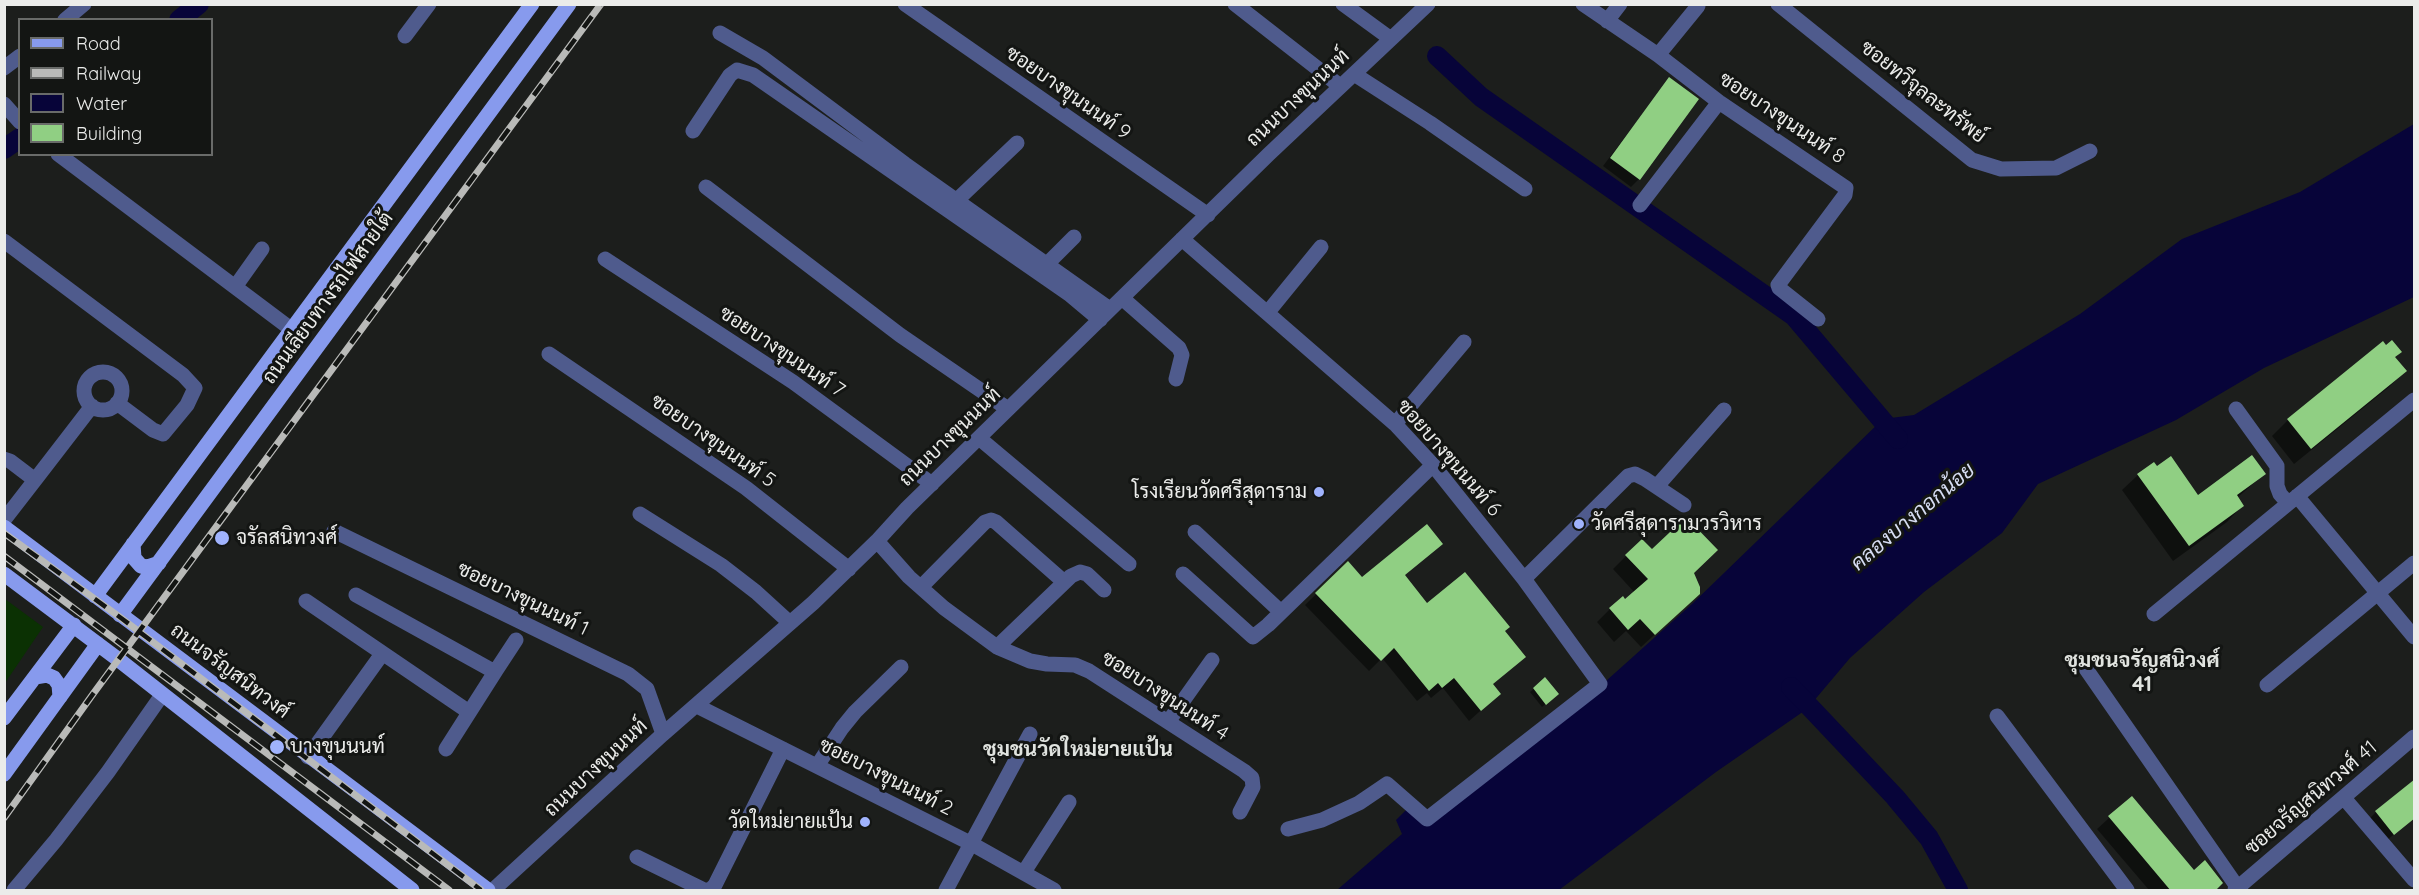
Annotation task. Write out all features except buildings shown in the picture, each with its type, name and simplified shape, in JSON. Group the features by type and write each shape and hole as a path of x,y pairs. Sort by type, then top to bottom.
{"main road":[{"name":"ถนนเลียบทางรถไฟสายใต้","path":"120,615 569,4"},
{"name":"ถนนเลียบทางรถไฟสายใต้","path":"95,596 525,7"},
{"name":"ถนนจรัญสนิทวงศ์","path":"4,527 488,891"},
{"path":"133,544 133,554 139,564 147,567 159,563"},
{"path":"4,574 74,625 412,891"},
{"path":"4,718 74,625"},
{"path":"4,774 98,644"},
{"path":"35,678 47,675 52,677 59,685 60,697"}],"street":[{"path":"405,36 429,4"},
{"name":"ซอยบางขุนนนท์ 9","path":"905,4 1208,215"},
{"path":"1234,4 1340,86"},
{"path":"1343,4 1391,39"},
{"name":"ถนนบางขุนนนท์","path":"493,891 663,734 849,568 1105,314 1428,4"},
{"name":"ซอยบางขุนนนท์ 8","path":"1583,4 1658,55 1719,102 1846,188 1845,195 1778,285 1818,319"},
{"path":"1607,21 1620,4"},
{"name":"ซอยทวีจุลละทรัพย์","path":"1778,4 1972,160 2001,169 2056,168 2090,151"},
{"path":"67,18 80,6"},
{"path":"1658,55 1698,6"},
{"path":"720,33 763,58 905,164 1048,263 1105,314"},
{"path":"4,68 18,58"},
{"path":"693,131 730,75 737,70 753,75 1069,294 1105,314"},
{"path":"1354,74 1525,189"},
{"path":"1640,205 1719,102"},
{"path":"957,200 1017,143"},
{"path":"61,156 291,329"},
{"path":"706,188 900,335 1008,409"},
{"path":"1048,263 1074,237"},
{"name":"ซอยบางขุนนนท์ 6","path":"1182,239 1395,424 1433,465 1524,579 1600,684 1427,819 1387,784 1359,803 1322,820 1288,829"},
{"path":"4,241 183,375 195,388 187,405 168,431 163,434 153,430 117,403"},
{"path":"1268,312 1321,247"},
{"path":"235,287 262,249"},
{"name":"ซอยบางขุนนนท์ 7","path":"604,259 793,382 932,484"},
{"path":"1122,298 1179,348 1182,355 1176,379"},
{"path":"1395,424 1464,342"},
{"name":"ซอยบางขุนนนท์ 5","path":"549,354 746,488 849,568"},
{"path":"100,372 113,375 121,385 122,391 117,403 102,410 92,406 87,402 84,390 89,378 100,372"},
{"path":"2154,614 2415,400"},
{"path":"4,520 92,406"},
{"path":"2236,409 2277,466 2277,486 2280,494 2293,500 2415,637"},
{"path":"1658,485 1724,410"},
{"path":"979,438 1129,564"},
{"path":"4,459 10,460 35,480"},
{"path":"1183,574 1253,637 1433,465"},
{"path":"1524,579 1628,476 1635,474 1658,485 1683,505"},
{"path":"640,514 721,565 756,592 790,623"},
{"path":"921,587 985,522 990,520 996,522 1063,581"},
{"name":"ซอยบางขุนนนท์ 1","path":"334,531 628,674 648,689 663,734"},
{"path":"1195,532 1281,612"},
{"name":"ซอยบางขุนนนท์ 4","path":"877,541 944,608 998,647 1030,661 1075,665 1089,671 1252,778 1253,787 1240,812"},
{"path":"2267,685 2415,563"},
{"path":"998,647 1063,581 1080,572 1087,574 1104,590"},
{"path":"356,595 495,672"},
{"path":"306,601 469,712"},
{"path":"446,749 516,640"},
{"path":"308,756 382,654"},
{"path":"1168,722 1212,660"},
{"path":"2084,666 2236,889"},
{"path":"817,766 855,712 901,667"},
{"path":"14,891 57,840 162,695"},
{"name":"ซอยบางขุนนนท์ 2","path":"697,706 972,844 1054,891"},
{"path":"1997,716 2127,891"},
{"path":"946,891 1030,734"},
{"name":"ซอยจรัญสนิทวงศ์ 41","path":"2236,889 2415,737"},
{"path":"637,857 704,890 710,890 725,866 783,749"},
{"path":"2344,798 2415,880"},
{"path":"1024,872 1069,802"}],"green space":[{"path":"5,599 43,627 5,683"}],"water":[{"name":"คลองบางกอกน้อย","path":"2414,124 2414,297 2264,368 2176,420 2038,484 2002,533 1924,592 1850,658 1807,709 1716,772 1559,890 1337,890 1402,834 1396,820 1407,809 1424,825 1606,681 1692,604 1883,419 1914,415 2080,314 2182,239 2300,192"}],"waterway":[{"path":"182,18 199,4"},
{"path":"1437,56 1481,97 1794,316 1898,439"},
{"path":"4,149 18,139"},
{"path":"1791,687 1895,797 1929,838 1958,890"}],"railway":[{"path":"4,818 601,4"},
{"path":"4,533 121,618 481,890"},
{"path":"4,556 449,890"}],"place":[{"name":"โรงเรียนวัดศรีสุดาราม","path":"1319,492"},
{"name":"วัดศรีสุดารามวรวิหาร","path":"1579,524"},
{"name":"จรัลสนิทวงศ์","path":"222,538"},
{"name":"บางขุนนนท์","path":"277,747"},
{"name":"วัดใหม่ยายแป้น","path":"865,822"}],"district":[{"name":"ชุมชนจรัญสนิวงศ์ 41","path":"2142,673"},
{"name":"ชุมชนวัดใหม่ยายแป้น","path":"1078,750"}]}
